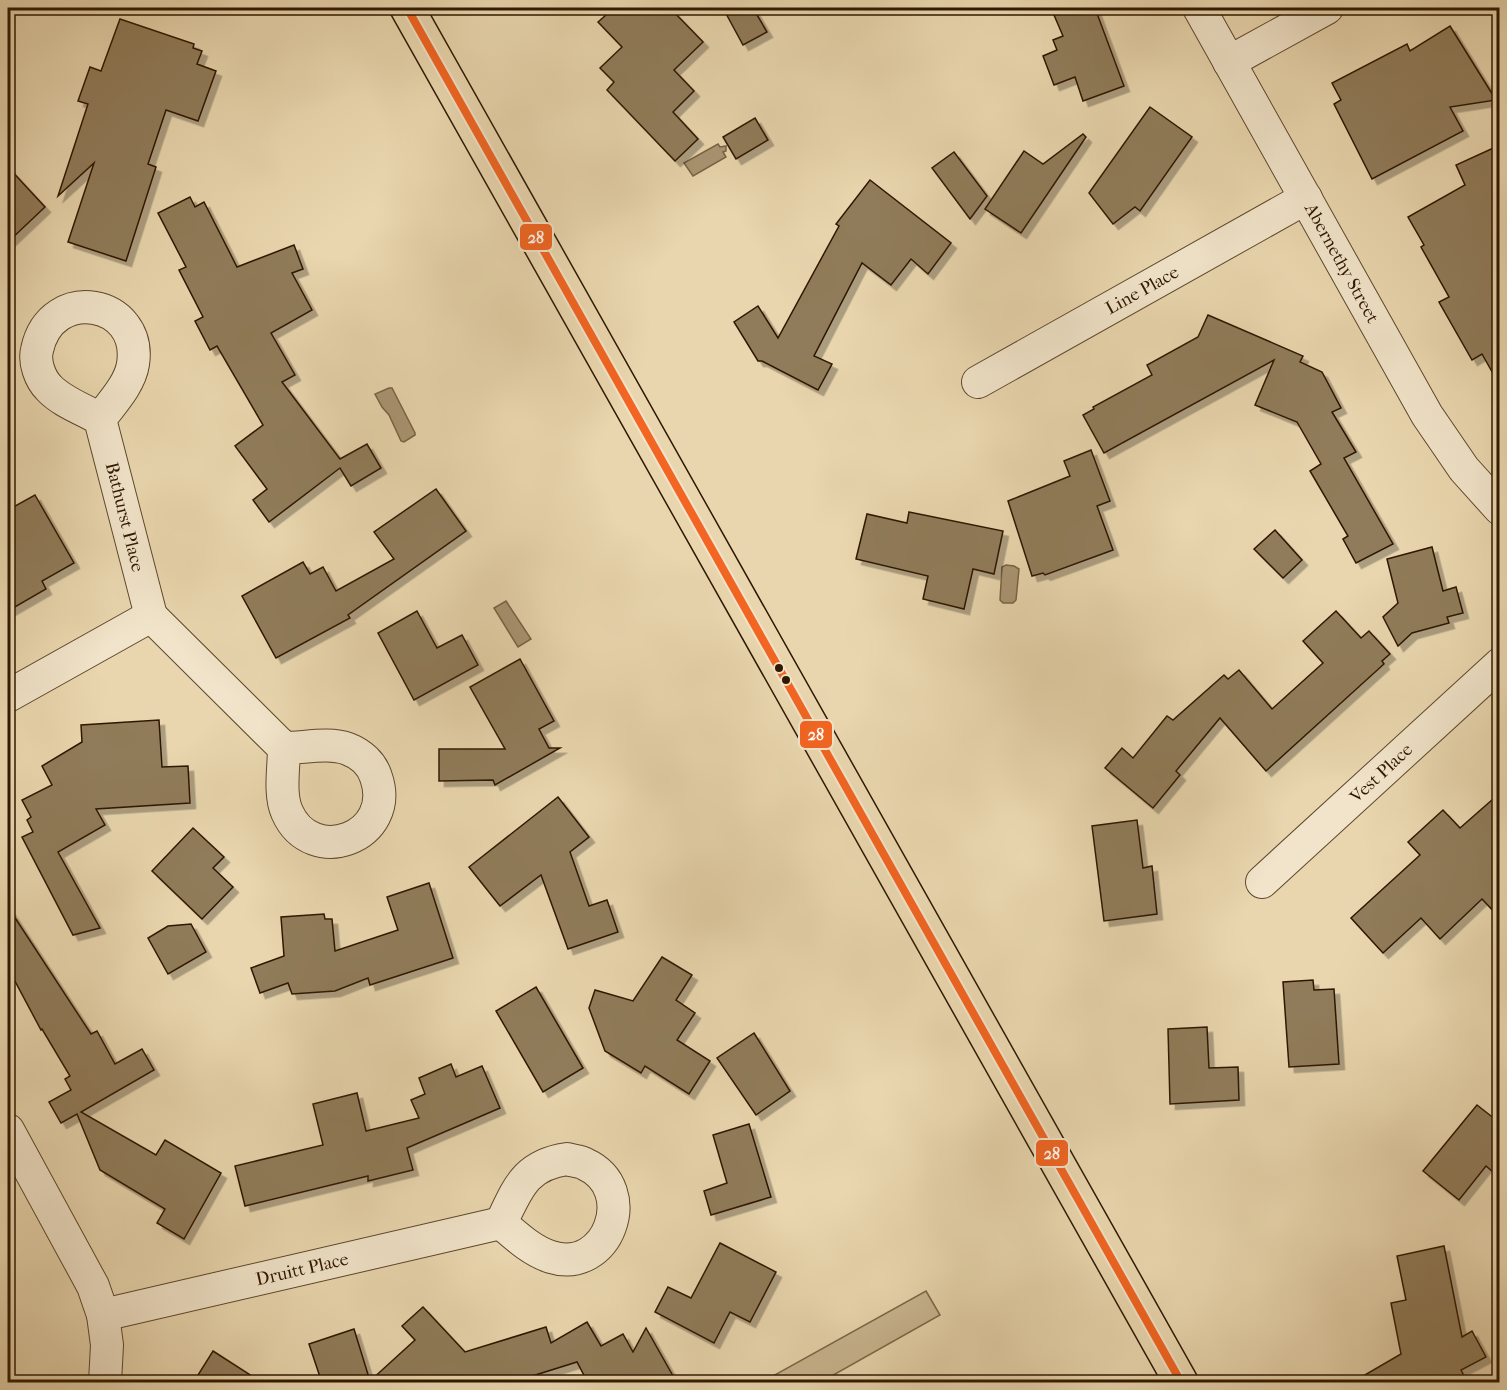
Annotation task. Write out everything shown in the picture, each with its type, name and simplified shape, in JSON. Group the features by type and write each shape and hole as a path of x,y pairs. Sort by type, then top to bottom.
{"main road":[{"path":"408,8 1181,1383"}],"street":[{"name":"Abernethy Street","path":"1199,8 1427,415 1464,469 1500,509"},
{"path":"1229,62 1326,8"},
{"name":"Line Place","path":"978,382 1306,198"},
{"name":"Bathurst Place","path":"100,419 151,616"},
{"path":"8,696 151,616 284,748"},
{"name":"Vest Place","path":"1262,882 1500,664"},
{"path":"8,1130 93,1286 103,1315 107,1345 105,1383"},
{"name":"Druitt Place","path":"103,1315 501,1223"}],"shaded area":[{"path":"718,144 720,147 726,146 726,151 723,152 726,157 693,176 684,163"},
{"path":"392,388 415,433 404,442 401,441 389,415 375,394"},
{"path":"1006,565 1019,569 1016,600 1013,603 1003,603 1000,600 1002,567"},
{"path":"506,601 531,639 518,647 494,608"},
{"path":"926,1291 940,1315 821,1382 762,1382"}],"building":[{"path":"614,8 670,8 703,42 674,70 694,91 673,112 698,139 675,161 607,90 614,82 600,68 622,47 598,22"},
{"path":"723,8 753,8 767,32 743,45"},
{"path":"1051,8 1095,8 1124,86 1083,101 1075,77 1054,85 1043,56 1057,50 1053,40 1063,36"},
{"path":"120,19 194,44 193,48 202,51 197,64 216,71 198,121 166,110 148,164 156,167 126,261 68,242 94,163 58,196 88,104 78,101 90,67 101,71"},
{"path":"1450,26 1496,100 1450,107 1463,131 1372,179 1334,104 1341,100 1332,83 1407,44 1410,51"},
{"path":"1150,107 1192,137 1140,211 1135,207 1113,224 1089,193"},
{"path":"755,118 768,140 736,159 723,137"},
{"path":"1083,134 1086,137 1021,233 985,209 1024,151 1043,164"},
{"path":"1500,145 1500,386 1482,354 1472,360 1439,302 1449,297 1421,247 1424,245 1408,217 1465,185 1456,165"},
{"path":"954,152 987,196 970,219 932,168"},
{"path":"8,167 45,207 8,242"},
{"path":"870,180 951,243 928,274 911,259 891,285 862,263 814,356 832,364 818,390 758,361 734,322 758,306 778,338 839,226 836,224"},
{"path":"190,197 195,207 204,202 237,267 294,245 303,269 292,273 312,310 271,333 295,375 282,382 340,459 367,444 381,468 351,486 340,468 269,522 253,500 267,489 235,446 263,425 217,346 210,350 195,321 203,317 179,270 186,267 158,213"},
{"path":"1208,315 1303,356 1300,362 1322,372 1341,408 1332,412 1356,452 1344,458 1393,544 1356,563 1343,539 1348,536 1310,471 1321,464 1297,422 1255,405 1274,360 1104,453 1083,415 1094,409 1093,407 1152,375 1147,365 1198,337"},
{"path":"1091,450 1110,501 1097,506 1113,550 1045,575 1043,573 1032,576 1008,501 1070,476 1064,461"},
{"path":"436,489 466,531 348,615 350,618 276,658 242,596 303,562 310,574 323,567 336,591 394,559 374,532"},
{"path":"35,495 74,563 42,581 46,589 8,611 8,510"},
{"path":"909,512 1003,531 994,574 973,569 964,609 923,599 928,576 856,559 867,514 907,523"},
{"path":"1275,530 1302,560 1283,578 1254,549"},
{"path":"1432,547 1443,591 1456,587 1463,613 1447,617 1449,623 1412,633 1398,646 1383,617 1398,603 1387,559"},
{"path":"417,611 437,648 462,635 478,665 414,700 378,633"},
{"path":"1336,611 1361,638 1369,631 1390,654 1382,661 1384,664 1266,771 1220,718 1176,771 1180,775 1153,808 1105,768 1122,748 1133,758 1167,716 1173,720 1224,675 1228,679 1239,670 1272,709 1323,663 1303,641"},
{"path":"520,659 554,721 539,729 549,748 560,748 495,785 493,780 439,781 439,749 505,749 470,687"},
{"path":"159,720 162,767 188,766 190,803 96,809 105,825 58,852 100,928 73,935 22,837 33,832 27,820 31,817 22,800 52,785 42,766 82,742 81,725"},
{"path":"1500,793 1500,918 1482,899 1440,939 1421,918 1383,953 1351,918 1420,855 1408,842 1443,810 1460,828"},
{"path":"558,797 589,837 570,852 589,906 607,900 618,932 568,949 541,875 500,906 469,867"},
{"path":"1137,820 1143,868 1152,866 1157,914 1104,921 1092,826"},
{"path":"193,828 224,857 213,868 233,887 202,919 152,871"},
{"path":"429,883 453,958 370,985 368,978 335,991 292,994 288,983 260,993 251,968 284,956 281,917 324,914 325,919 332,919 335,951 398,930 387,897"},
{"path":"8,907 91,1034 97,1031 115,1064 142,1049 154,1070 81,1112 156,1155 165,1140 221,1173 184,1239 157,1223 165,1209 100,1170 77,1114 61,1123 49,1102 71,1090 65,1079 70,1076 41,1030 8,968"},
{"path":"191,924 206,952 168,974 148,938 168,926"},
{"path":"662,957 692,975 676,1000 695,1013 677,1040 710,1061 689,1094 645,1066 641,1073 605,1051 589,1008 595,990 633,1001"},
{"path":"1313,980 1314,990 1334,989 1339,1064 1289,1067 1283,982"},
{"path":"536,987 583,1068 543,1092 496,1011"},
{"path":"1207,1027 1209,1068 1238,1067 1239,1100 1170,1104 1168,1029"},
{"path":"754,1033 790,1091 756,1115 717,1058"},
{"path":"451,1064 456,1077 482,1066 500,1108 407,1148 413,1170 368,1181 368,1176 245,1206 235,1166 323,1145 313,1104 357,1093 366,1131 419,1118 411,1100 425,1094 419,1078"},
{"path":"1477,1105 1500,1123 1500,1178 1486,1166 1459,1200 1423,1171"},
{"path":"749,1124 771,1197 711,1215 704,1191 727,1183 713,1135"},
{"path":"720,1243 776,1272 750,1322 730,1312 714,1343 655,1312 668,1287 691,1298"},
{"path":"1444,1246 1462,1337 1472,1331 1486,1357 1461,1370 1468,1383 1351,1383 1401,1354 1391,1303 1406,1300 1397,1256"},
{"path":"423,1307 465,1352 546,1327 551,1343 587,1322 601,1346 623,1334 633,1352 646,1328 677,1383 588,1383 577,1362 510,1383 322,1383 309,1344 354,1329 370,1381 415,1340 402,1326"},
{"path":"213,1351 263,1383 193,1383"}],"transit line":[{"name":"28","path":"407,8 1181,1382"}]}
